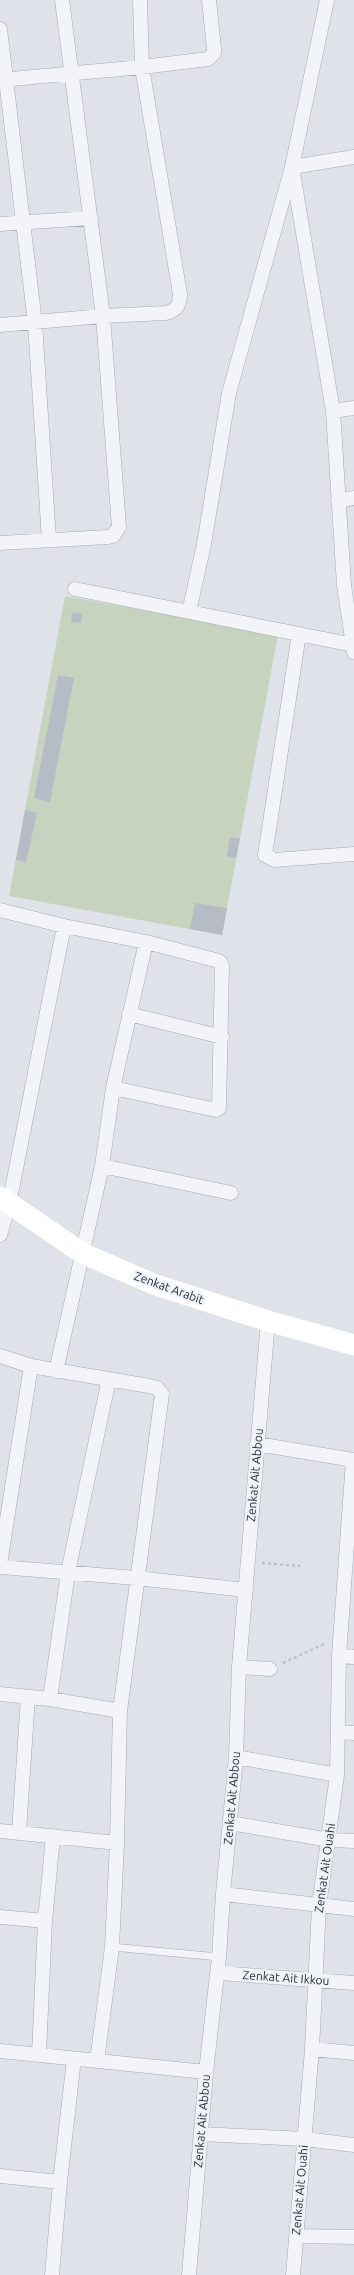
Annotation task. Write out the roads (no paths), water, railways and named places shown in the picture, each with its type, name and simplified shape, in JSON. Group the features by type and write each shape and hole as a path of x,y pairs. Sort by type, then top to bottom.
{"street":[{"path":"0,542 108,538 113,536 119,527 103,316 73,73 62,0"},
{"path":"0,325 103,316 165,313 171,312 180,303 180,294 142,67 140,0"},
{"path":"4,80 205,60 212,56 214,49 209,0"},
{"path":"189,612 204,544 229,393 292,167 327,0"},
{"path":"0,29 4,80 35,323 49,540"},
{"path":"292,167 354,157"},
{"path":"75,589 299,634 353,648 349,584 338,501 333,411 292,167"},
{"path":"0,224 23,221 91,218"},
{"path":"333,411 354,408"},
{"path":"338,501 354,498"},
{"path":"299,634 265,855 274,860 354,854"},
{"path":"0,910 64,926 146,942 219,961 223,972 222,1037 220,1103 216,1110 113,1088"},
{"path":"0,1235 4,1201 64,926"},
{"path":"56,1371 102,1166 113,1088 146,942"},
{"path":"129,1014 222,1037"},
{"path":"102,1166 231,1193"},
{"name":"Zenkat Arabit","path":"4,1201 82,1253 153,1284 268,1321 354,1345"},
{"name":"Zenkat Ait Abbou","path":"189,2275 206,2072 220,1957 223,1894 236,1758 239,1667 268,1321"},
{"path":"0,1356 31,1366 157,1388 162,1394 136,1578 120,1711 118,1844 112,1947 97,2061"},
{"path":"31,1366 0,1566 136,1578 246,1590"},
{"path":"50,1699 68,1572 109,1379"},
{"path":"257,1444 353,1460"},
{"name":"Zenkat Ait Ouahi","path":"293,2275 312,2049 314,1980 319,1906 330,1840 337,1775 339,1732 339,1656 353,1460"},
{"path":"339,1656 354,1657"},
{"path":"239,1667 270,1669"},
{"path":"0,1694 50,1699 120,1711"},
{"path":"19,1832 28,1697"},
{"path":"339,1732 354,1733"},
{"path":"236,1758 337,1775"},
{"path":"230,1823 330,1840 354,1841"},
{"path":"0,1831 118,1844"},
{"path":"39,2054 45,1921 53,1836"},
{"path":"223,1894 354,1909"},
{"path":"0,1917 45,1921"},
{"name":"Zenkat Ait Ikkou","path":"218,1973 354,1983"},
{"path":"312,2049 354,2053"},
{"path":"0,2051 206,2072"},
{"path":"52,2275 60,2182 74,2058"},
{"path":"201,2134 305,2139 354,2145"},
{"path":"0,2176 60,2182"},
{"path":"296,2236 354,2238"}],"lane":[{"path":"112,1947 220,1957"}]}
